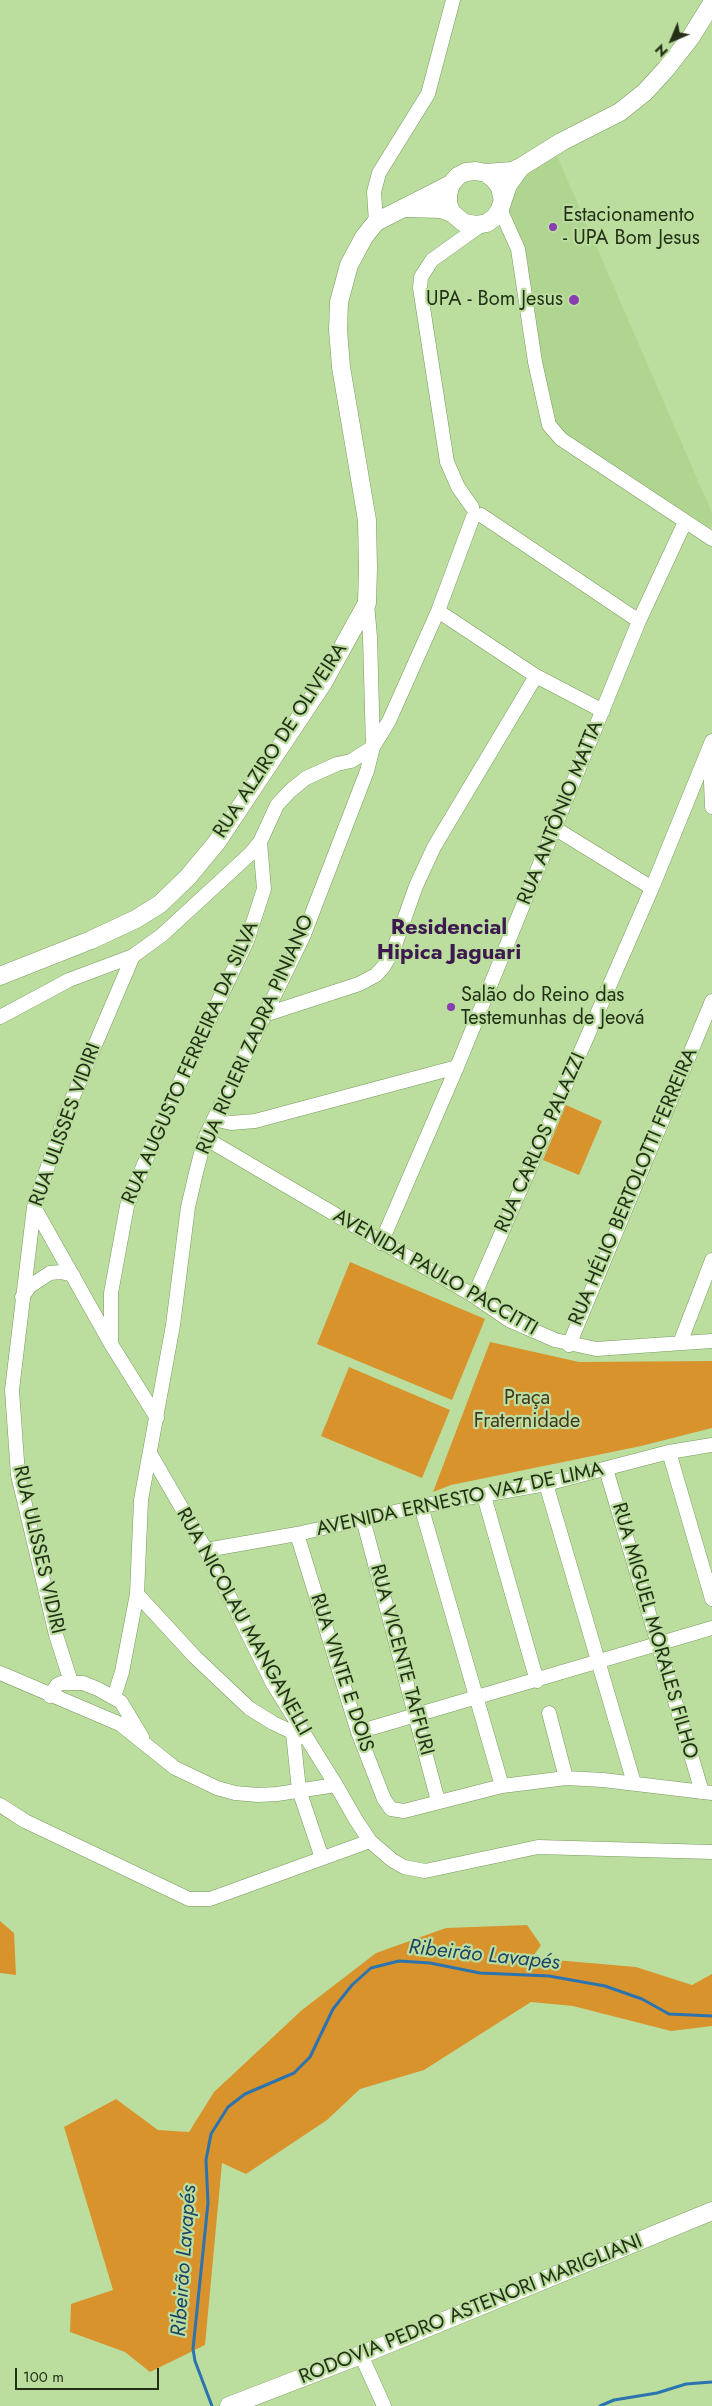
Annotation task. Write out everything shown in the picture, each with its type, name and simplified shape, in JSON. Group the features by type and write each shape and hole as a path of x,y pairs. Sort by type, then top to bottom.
{"main road":[{"name":"RUA ALZIRO DE OLIVEIRA","path":"0,976 136,919 160,904 188,877 217,842 318,691 367,603 367,520 341,367 338,330 339,302 349,266 364,237 376,222 451,184 458,176 466,172 486,173 521,167 561,142 620,112 645,92 666,70 691,37 712,3"},
{"name":"RUA ALZIRO DE OLIVEIRA","path":"406,208 441,210 470,225 484,224 495,217 521,167"},
{"path":"486,173 494,178 500,187 501,203"},
{"path":"451,184 448,199 456,217"},
{"name":"RODOVIA PEDRO ASTENORI MARIGLIANI","path":"229,2406 360,2355 712,2211"}],"street":[{"path":"376,222 374,192 379,173 428,94 453,0"},
{"path":"501,203 518,249 535,362 549,425 561,439 712,539"},
{"path":"449,248 457,233 456,217"},
{"path":"510,231 484,224 449,248 425,268 421,277 420,288 447,462 458,487 475,513 639,620"},
{"path":"0,1017 69,980 133,956 176,923 240,865 260,842 277,805 290,790 306,778 337,764 351,761 373,747 390,721 438,611 475,513"},
{"name":"RUA ANTÔNIO MATTA","path":"381,1243 556,829 639,620 685,522"},
{"name":"RUA RICIERI ZADRA PINIANO","path":"114,1697 121,1679 136,1594 141,1500 151,1455 173,1325 188,1207 205,1138 303,937 367,771 373,747 370,637 367,603"},
{"path":"438,611 536,676 603,711"},
{"path":"267,1014 359,984 376,974 384,966 393,951 416,886 434,847 536,676"},
{"path":"712,742 708,763 712,808"},
{"name":"RUA CARLOS PALAZZI","path":"474,1296 652,888 712,742"},
{"path":"556,829 652,888"},
{"name":"RUA AUGUSTO FERREIRA DA SILVA","path":"111,1344 111,1293 127,1206 163,1118 250,933 264,888 260,842"},
{"name":"RUA ULISSES VIDIRI","path":"71,1682 56,1635 18,1475 12,1390 34,1207 66,1113 133,956"},
{"name":"RUA HÉLIO BERTOLOTTI FERREIRA","path":"568,1344 712,1001"},
{"path":"214,1119 231,1123 255,1121 457,1067"},
{"name":"AVENIDA PAULO PACCITTI","path":"205,1138 474,1296 509,1320 568,1344 596,1350 712,1341"},
{"path":"34,1207 111,1344 156,1418"},
{"path":"680,1343 712,1260"},
{"path":"22,1297 30,1286 50,1273 61,1272 73,1275"},
{"name":"AVENIDA ERNESTO VAZ DE LIMA","path":"206,1550 297,1534 422,1506 546,1484 669,1452 712,1445"},
{"path":"669,1452 712,1599"},
{"name":"RUA NICOLAU MANGANELLI","path":"151,1455 206,1550 273,1684 370,1841 392,1860 404,1867 425,1871 538,1847 712,1852"},
{"name":"RUA MIGUEL MORALES FILHO","path":"606,1469 658,1644 707,1793"},
{"path":"546,1484 634,1783"},
{"path":"484,1496 537,1681"},
{"path":"422,1506 502,1786"},
{"name":"RUA VICENTE TAFFURI","path":"363,1519 438,1801"},
{"name":"RUA VINTE E DOIS","path":"297,1534 358,1732 384,1799 391,1810 398,1812 438,1801"},
{"path":"136,1594 183,1646 249,1708 273,1723 308,1740"},
{"path":"358,1732 537,1681 712,1628"},
{"path":"0,1673 50,1696 126,1725 175,1768 216,1788 235,1793 258,1795 336,1786"},
{"path":"50,1696 57,1685 71,1682 82,1683 114,1697 125,1707 126,1725"},
{"path":"548,1713 566,1778"},
{"path":"293,1733 299,1790 322,1858"},
{"path":"438,1801 502,1786 566,1778 634,1783 707,1793"},
{"path":"0,1805 25,1821 189,1900 210,1899 370,1841"},
{"path":"360,2355 384,2406"}],"shaded area":[{"name":"UPA - Bom Jesus","path":"557,156 712,513 712,525 709,532 565,436 555,427 506,220 509,186 538,164"}],"green space":[{"path":"566,1105 602,1121 579,1175 543,1160"},
{"path":"350,1262 485,1319 452,1400 317,1344"},
{"name":"Praça Fraternidade","path":"490,1342 579,1362 712,1361 712,1428 641,1446 451,1485 433,1492"},
{"path":"349,1367 450,1410 422,1478 321,1436"},
{"path":"0,1921 14,1933 16,1975 0,1973"},
{"path":"527,1925 541,1945 532,1958 636,1967 692,1985 712,1974 712,2026 671,2031 573,2006 531,2002 424,2070 360,2089 327,2120 246,2174 222,2163 205,2345 150,2372 125,2352 70,2332 71,2304 113,2290 64,2127 116,2099 158,2130 189,2132 214,2092 302,2010 376,1953 446,1928"}],"waterway":[{"name":"Ribeirão Lavapés","path":"212,2406 195,2361 193,2349 208,2203 206,2160 211,2134 228,2107 245,2094 294,2073 310,2057 333,2009 352,1985 371,1968 399,1961 430,1963 480,1973 549,1976 605,1986 642,1999 669,2014 712,2016"},
{"path":"600,2406 614,2400 657,2393 686,2384 712,2382"}],"place":[{"name":"Estacionamento - UPA Bom Jesus","path":"553,227"},
{"name":"UPA - Bom Jesus","path":"574,300"},
{"name":"Salão do Reino das Testemunhas de Jeová","path":"451,1007"}],"district":[{"name":"Residencial Hipica Jaguari","path":"449,942"}]}
